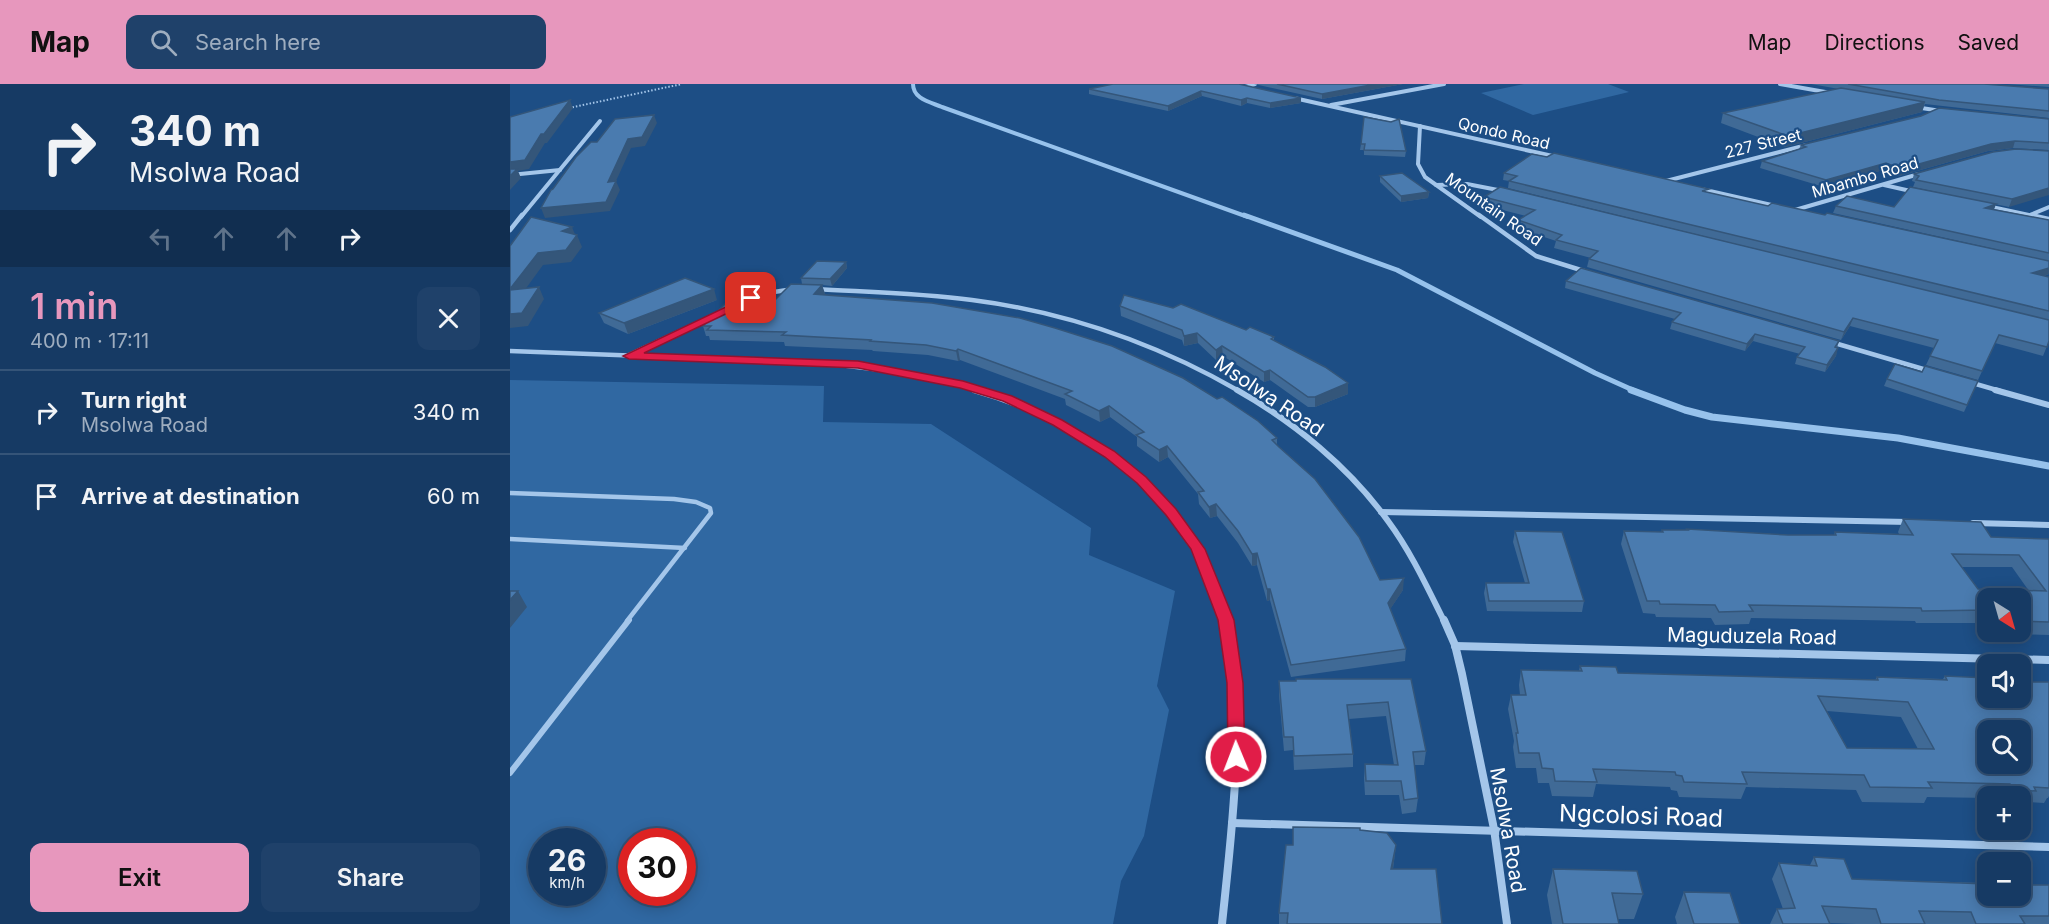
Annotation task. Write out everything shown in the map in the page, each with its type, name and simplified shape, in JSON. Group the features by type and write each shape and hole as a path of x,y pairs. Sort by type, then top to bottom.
{"street":[{"path":"1235,84 1245,87 1254,86"},
{"path":"1328,105 1444,84"},
{"path":"1780,84 1841,95"},
{"name":"Qondo Road","path":"1283,96 1567,159"},
{"path":"1906,106 1946,112"},
{"path":"1928,115 1936,110"},
{"path":"510,230 600,122"},
{"name":"Mountain Road","path":"1420,126 1418,164 1425,177 1536,256 1588,272"},
{"name":"227 Street","path":"1666,181 1808,145"},
{"path":"510,176 561,170"},
{"name":"Mbambo Road","path":"1795,210 1926,172"},
{"path":"1655,178 1677,183"},
{"path":"1436,185 1467,184 1512,193"},
{"path":"1881,184 1926,194"},
{"path":"1698,188 1806,212"},
{"path":"1984,206 2049,219"},
{"path":"2030,215 2049,207"},
{"path":"741,302 767,293 798,289"},
{"name":"Msolwa Road","path":"808,289 928,295 998,304 1077,322 1151,346 1217,378 1281,418 1323,452 1359,486 1408,550 1455,646 1494,831 1507,924"},
{"path":"629,356 730,307"},
{"path":"1824,340 1937,373"},
{"path":"510,351 819,362 858,365 963,384 1007,399 1074,431 1109,454 1142,480 1171,512 1197,549 1226,620 1235,683 1236,757 1222,924"},
{"path":"1959,379 2049,405"},
{"path":"1381,512 1914,522"},
{"path":"1962,523 2049,525"},
{"name":"Maguduzela Road","path":"1455,646 2049,660"},
{"name":"Ngcolosi Road","path":"1232,822 2049,847"}],"lane":[{"path":"510,493 589,494 703,503 710,508 711,513 510,772"},
{"path":"510,539 685,548"}],"path":[{"path":"567,108 682,84"}],"shaded area":[{"path":"1524,84 1608,84 1629,92 1533,115 1481,93"},
{"path":"510,380 824,386 823,422 931,424 1091,528 1089,555 1175,591 1157,686 1169,710 1144,836 1121,881 1113,924 510,924"}],"building":[{"path":"1113,84 1239,84 1301,98 1270,103 1247,98 1241,100 1201,91 1168,106 1089,89"},
{"path":"1277,84 1376,84 1322,94"},
{"path":"1848,84 1984,84 2049,89 2049,111 1939,100"},
{"path":"1841,88 1925,102 1788,136 1723,113"},
{"path":"570,100 544,134 541,134 525,160 510,162 510,117"},
{"path":"1939,108 2049,119 2049,143 2015,141 1991,144 1901,169 1886,163 1826,180 1762,161 1806,147 1801,145 1921,116"},
{"path":"654,115 642,137 628,139 608,182 616,181 606,202 541,208 551,190 576,157 591,142 597,142 615,119"},
{"path":"1364,117 1391,122 1399,119 1406,151 1364,150 1365,144 1361,144"},
{"path":"2016,149 2049,151 2049,188 2012,199 1916,180 1919,176 1914,174 1993,152"},
{"path":"1554,153 1709,189 1702,191 1768,206 1772,203 1825,215 1827,213 2049,261 2049,268 2032,273 2049,277 2049,311 1509,181 1517,176 1504,173 1532,154 1547,157"},
{"path":"510,169 517,169 510,176"},
{"path":"1402,173 1429,192 1401,196 1380,176"},
{"path":"1500,187 2049,320 2049,341 2047,347 1999,335 1982,371 1930,356 1938,340 1853,318 1844,332 1589,259 1598,251 1556,240 1562,235 1518,220 1535,210 1484,197"},
{"path":"1910,187 1996,204 1985,208 2049,220 2049,253 1836,206 1847,196 1894,207"},
{"path":"531,217 572,227 562,231 577,235 566,250 538,253 510,289 510,246"},
{"path":"817,261 846,262 830,279 801,278"},
{"path":"1581,268 1839,341 1835,347 1838,348 1827,365 1797,357 1805,347 1755,334 1747,344 1672,322 1681,313 1566,281"},
{"path":"685,278 714,289 624,323 599,313"},
{"path":"791,284 822,285 814,294 932,303 1020,318 1112,346 1183,378 1217,399 1222,397 1258,421 1277,438 1272,440 1315,479 1359,537 1380,580 1404,578 1388,603 1406,649 1291,665 1270,589 1267,589 1257,553 1252,554 1238,531 1216,504 1209,507 1198,492 1204,491 1167,446 1159,450 1136,435 1144,432 1109,406 1099,411 1065,394 1072,391 958,349 956,351 926,345 782,335 786,332 707,330 711,326 703,326 725,304 748,295 773,302"},
{"path":"539,287 522,313 510,314 510,290"},
{"path":"1124,295 1173,308 1181,304 1246,330 1250,327 1274,337 1271,339 1325,367 1348,383 1315,397 1308,397 1270,370 1264,372 1222,346 1216,350 1197,333 1184,336 1182,330 1120,306"},
{"path":"1895,364 1922,372 1925,366 1978,381 1967,405 1887,379"},
{"path":"1903,519 1981,522 1991,537 2049,539 2049,622 2031,621 2031,591 2046,591 2019,555 1952,554 1977,588 1977,610 1922,611 1921,608 1749,605 1753,611 1719,612 1715,605 1660,604 1659,601 1647,601 1624,531 1663,532 1662,530 1687,529 1788,535 1836,535 1835,532 1913,535"},
{"path":"1515,531 1562,532 1584,601 1489,601 1486,583 1529,583"},
{"path":"510,591 518,591 510,600"},
{"path":"1580,666 1616,667 1618,673 1878,680 1877,677 1947,680 1945,676 1977,677 1977,708 2031,708 2031,682 2049,682 2049,788 2034,787 2036,791 2031,791 2031,786 2011,786 2010,784 1928,782 1932,788 1870,787 1864,775 1742,772 1747,784 1684,782 1682,776 1676,775 1675,772 1593,769 1597,782 1555,781 1553,769 1542,768 1539,753 1519,753 1511,695 1526,695 1521,670 1582,671","holes":["1818,696 1908,702 1934,749 1847,748"]},
{"path":"1296,679 1411,679 1426,751 1413,752 1418,798 1404,800 1401,781 1366,781 1365,764 1398,765 1388,702 1347,705 1353,754 1294,756 1293,737 1284,737 1279,681 1296,681"},
{"path":"1293,827 1360,828 1360,830 1387,833 1396,845 1391,869 1436,869 1442,924 1287,924 1288,913 1279,913 1286,845 1293,845"},
{"path":"1814,857 1844,859 1852,879 1977,884 1977,906 2031,906 2031,885 2049,885 2049,916 2020,916 2025,924 1976,924 1971,912 1919,911 1925,924 1881,924 1876,909 1822,906 1830,924 1783,924 1777,909 1795,908 1779,863 1817,866"},
{"path":"1553,869 1637,871 1643,894 1612,893 1619,924 1563,924"},
{"path":"1684,892 1730,893 1740,924 1694,924"}],"waterway":[{"path":"913,84 919,97 928,101 1248,217"},
{"path":"1244,215 1397,270 1595,373 1635,391"},
{"path":"1631,390 1685,410 1712,417 1898,438 2049,466"}],"route":[{"path":"751,298 678,330 629,356 858,365 963,384 1007,399 1058,422 1109,454 1142,480 1171,512 1197,549 1216,590 1226,620 1235,683 1236,757"}]}
